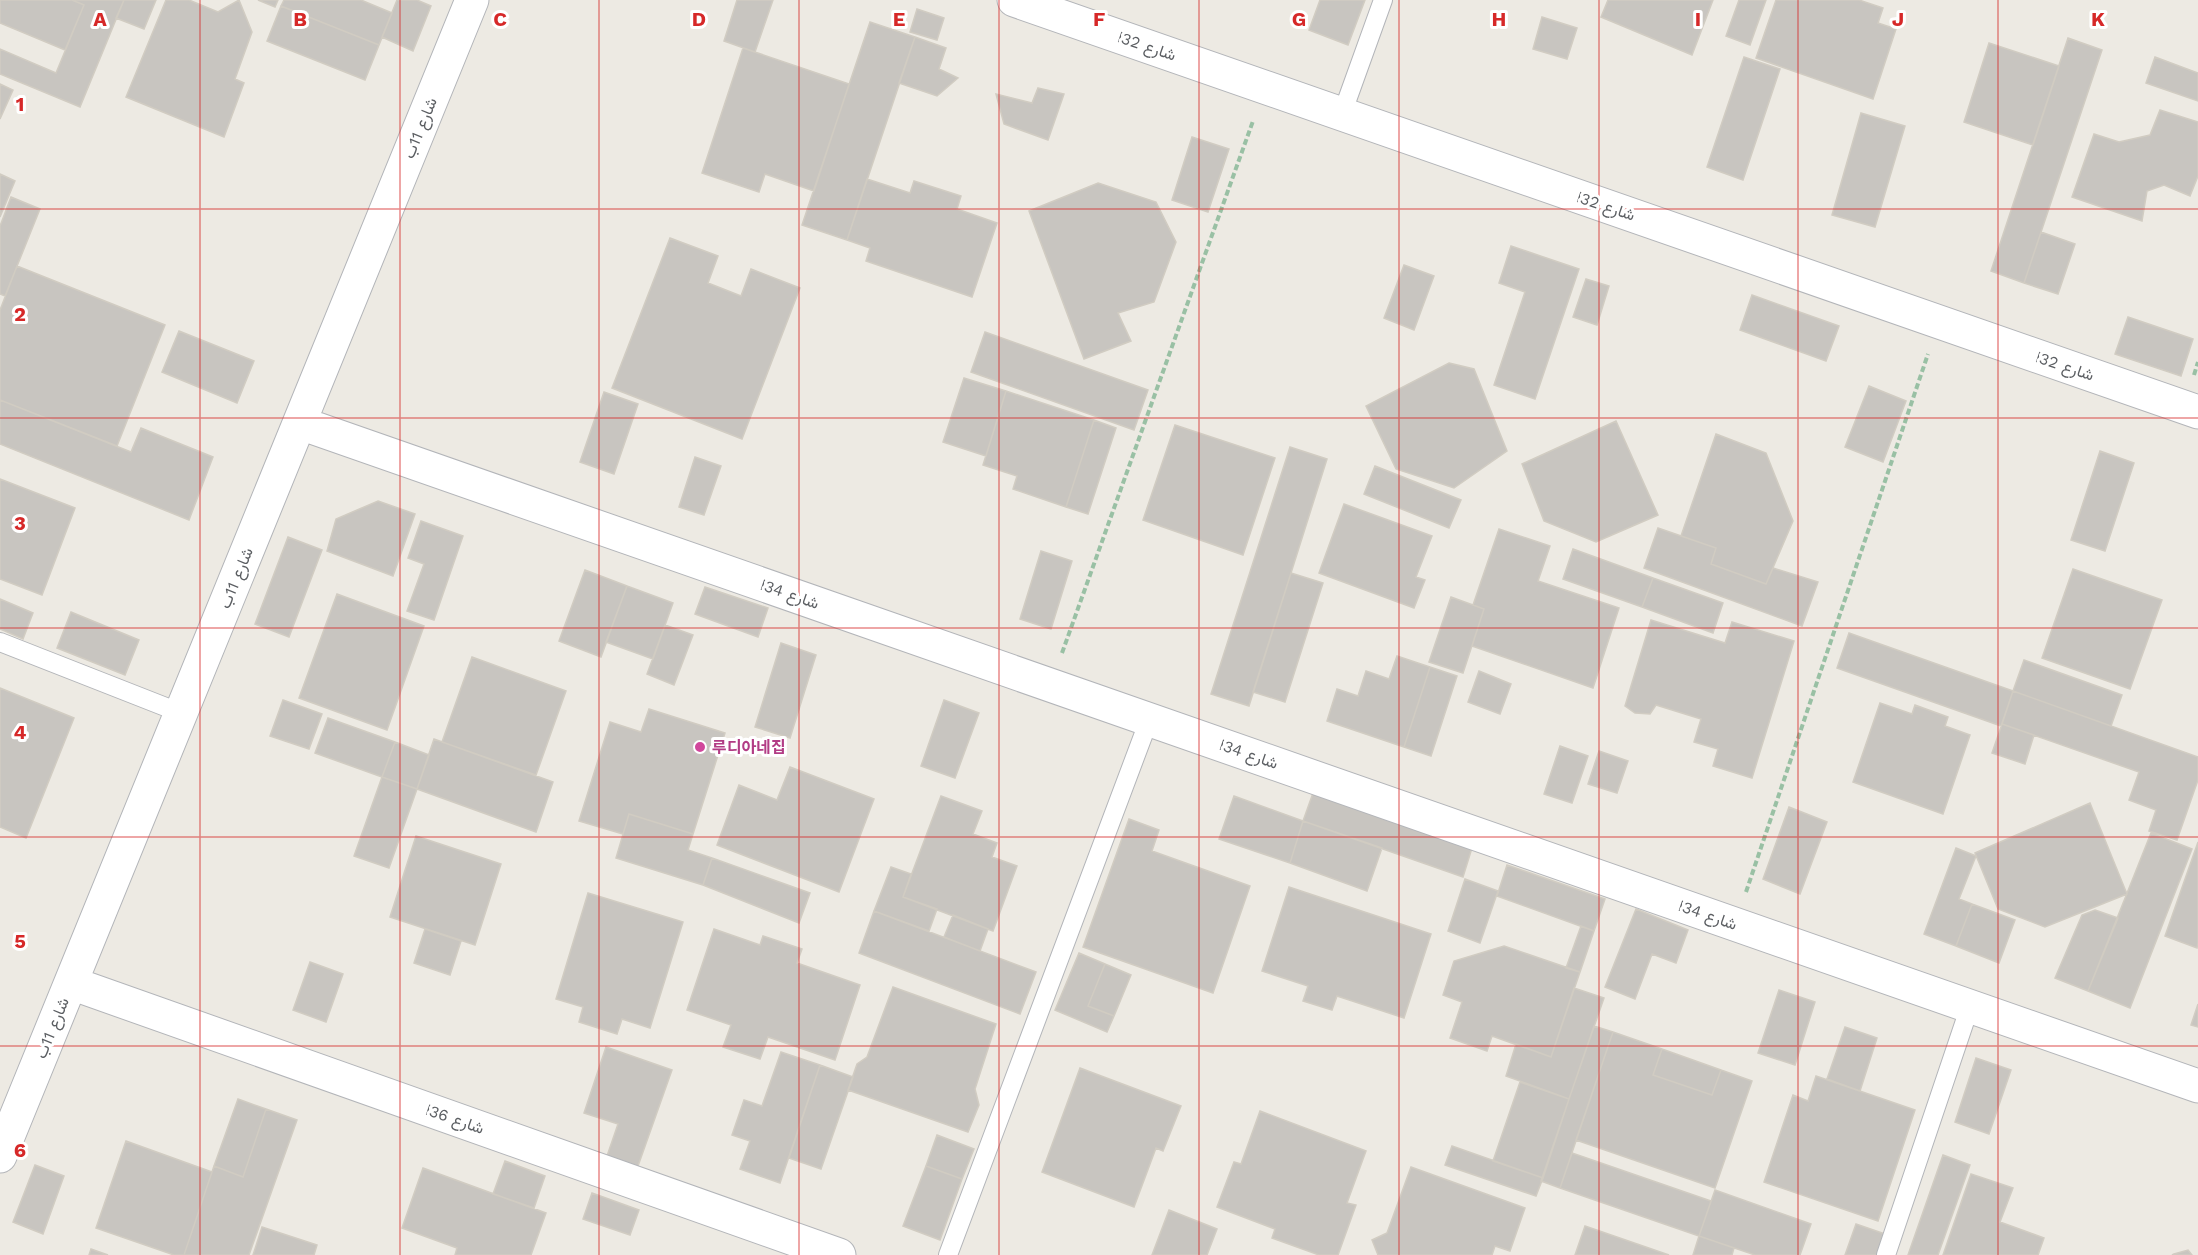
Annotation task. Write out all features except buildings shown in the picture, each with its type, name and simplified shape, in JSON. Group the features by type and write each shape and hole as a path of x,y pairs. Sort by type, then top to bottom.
{"street":[{"name":"شارع 11ب","path":"0,1156 472,0"},
{"name":"شارع 32ا","path":"1014,0 2198,412"},
{"name":"شارع 34ا","path":"300,423 2198,1086"},
{"name":"شارع 36ا","path":"71,983 839,1255"}],"lane":[{"path":"1342,114 1383,0"},
{"path":"0,642 181,713"},
{"path":"948,1255 1149,720"},
{"path":"1886,1255 1970,1006"}],"path":[{"path":"1050,684 1265,87"},
{"path":"1735,924 1938,321"}],"place":[{"name":"루디아네집","path":"700,747"}]}
